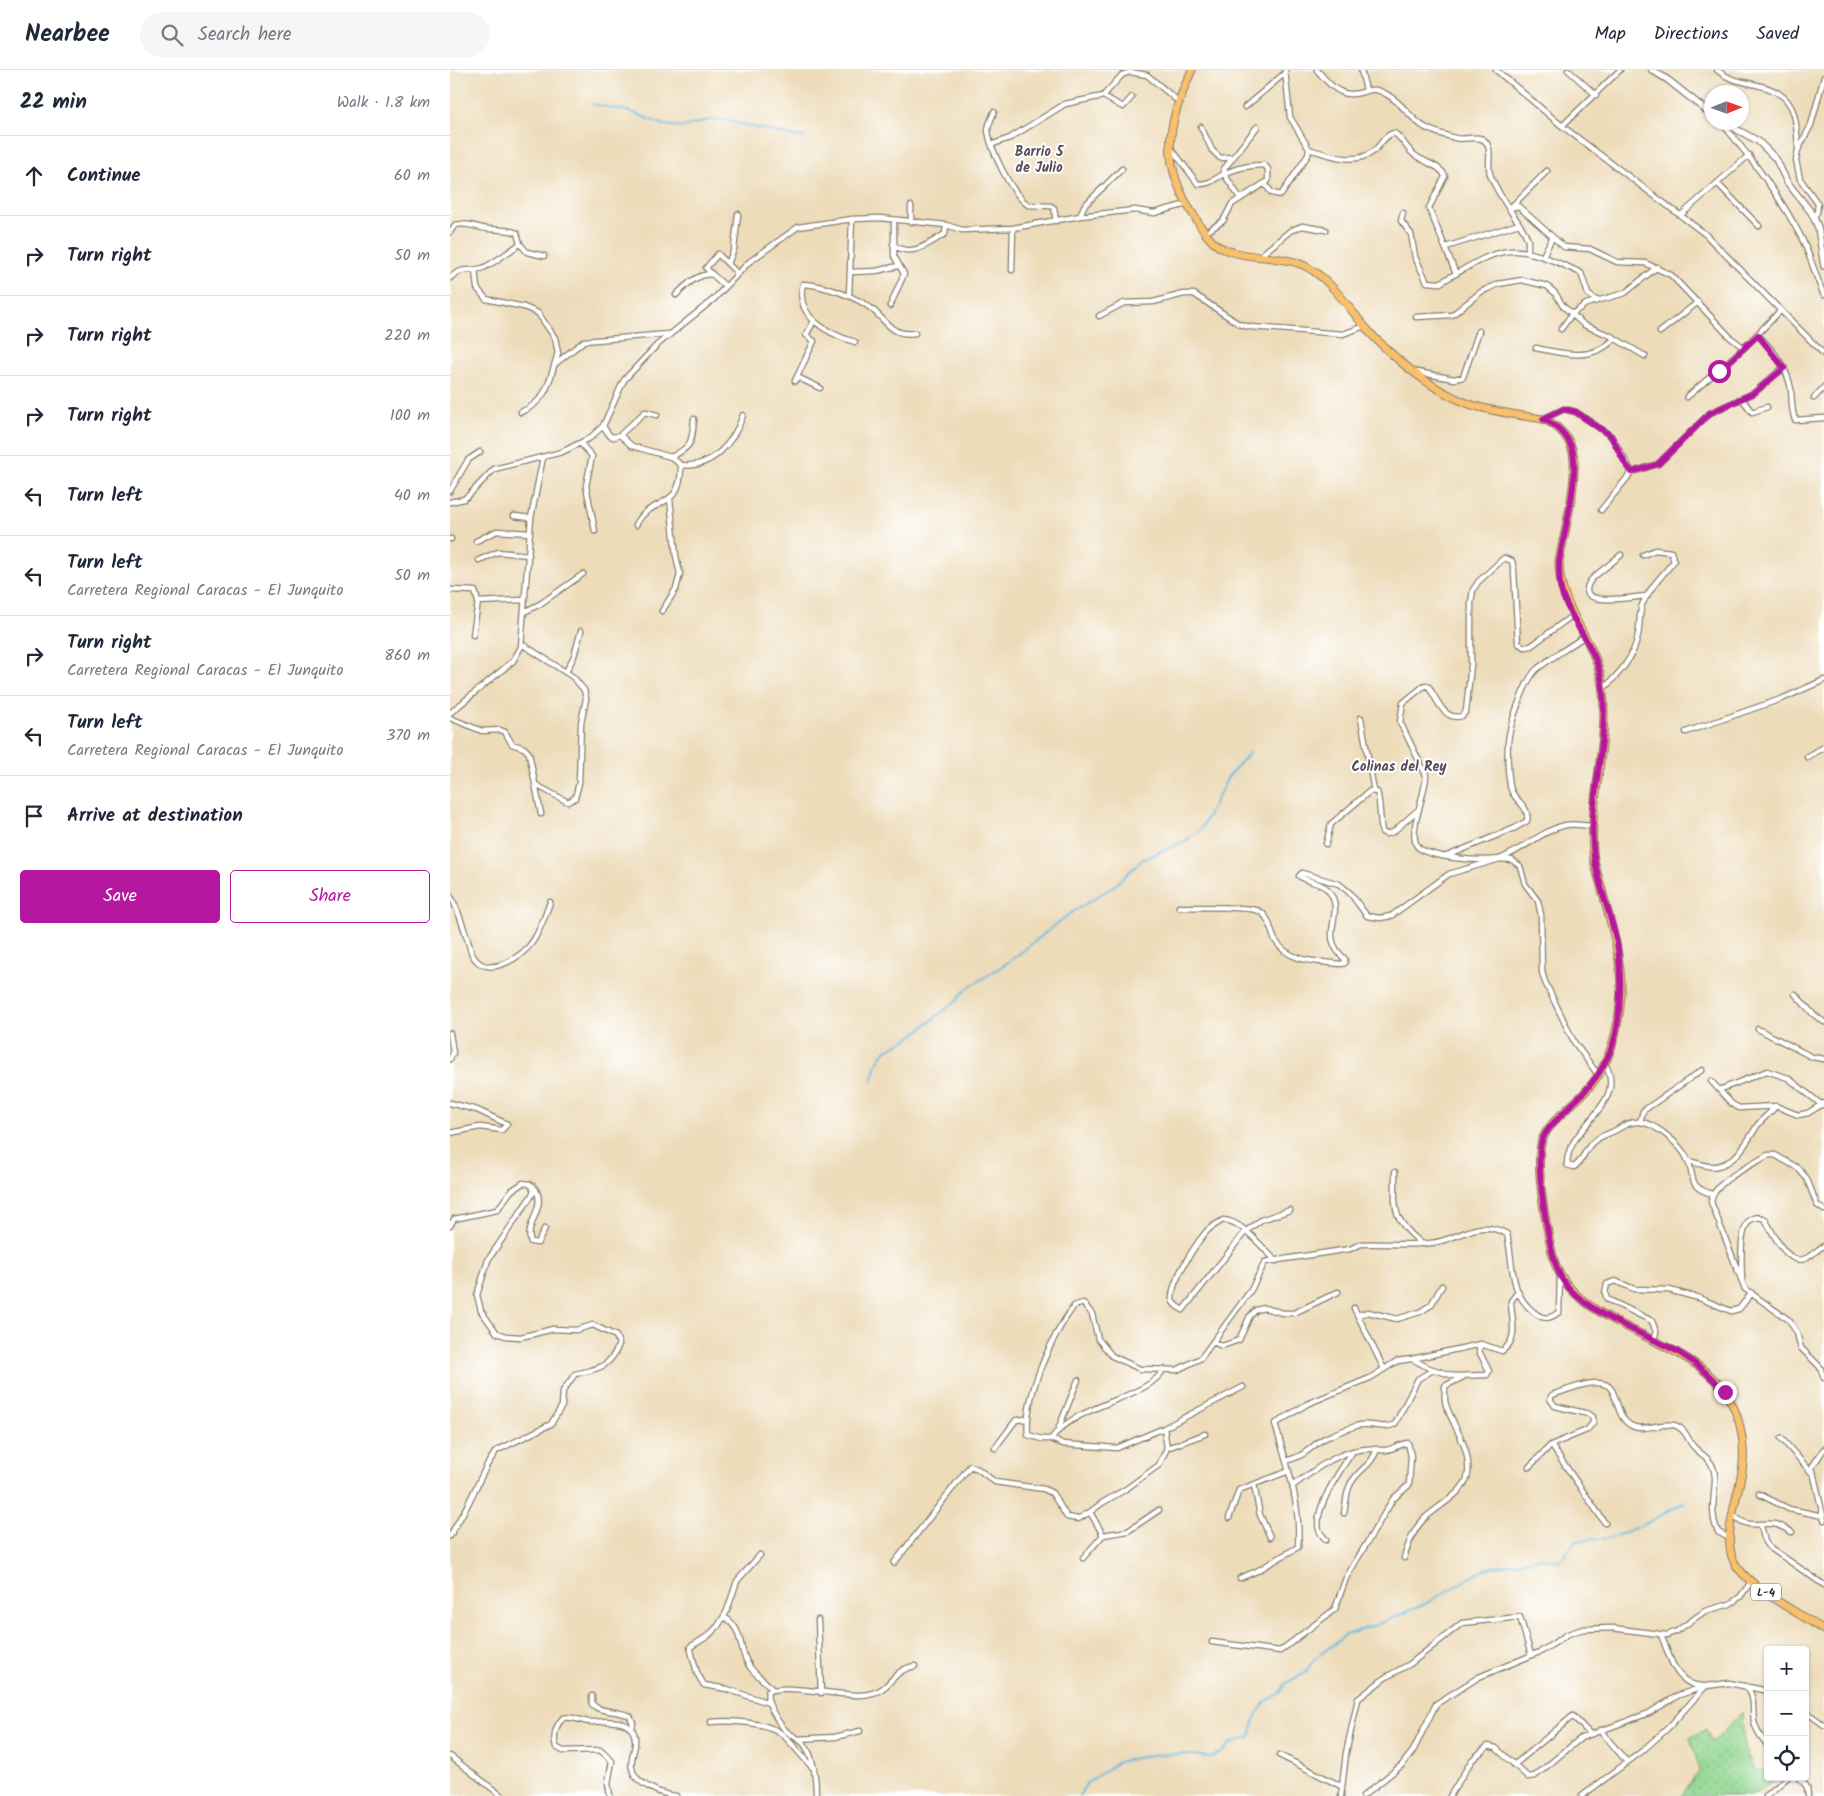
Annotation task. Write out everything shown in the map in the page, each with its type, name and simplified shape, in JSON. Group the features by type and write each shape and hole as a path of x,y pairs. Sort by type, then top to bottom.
{"main road":[{"name":"L-4","path":"1192,70 1178,101 1172,121 1169,144 1174,175 1187,204 1205,233 1223,249 1290,262 1312,270 1330,287 1376,339 1415,372 1468,403 1504,413 1543,419 1554,423 1562,431 1573,451 1574,475 1559,568 1562,591 1597,661 1602,689 1604,722 1593,826 1594,855 1618,948 1621,992 1618,1026 1599,1076 1554,1122 1542,1140 1538,1162 1553,1258 1560,1276 1590,1306 1654,1341 1677,1351 1705,1370 1725,1392 1738,1416 1743,1441 1743,1465 1732,1513 1729,1538 1734,1564 1751,1582 1824,1630"}],"street":[{"path":"1317,70 1332,86 1344,94 1351,95 1366,90 1386,94 1422,126 1458,139 1481,138 1486,141 1489,149 1490,175 1528,241 1528,250"},
{"path":"1361,70 1366,90"},
{"path":"1496,70 1562,126 1705,234 1824,354"},
{"path":"1568,70 1596,95"},
{"path":"1562,126 1620,70"},
{"path":"1652,70 1668,80 1704,109"},
{"path":"1717,70 1726,78 1777,91 1786,98 1793,108 1797,124 1797,169 1800,179 1818,204 1814,217"},
{"path":"1245,106 1285,71"},
{"path":"1264,183 1276,195 1285,192 1308,155 1309,149 1290,117 1285,71"},
{"path":"993,144 1010,138 1065,104 1104,96 1122,76 1130,72 1147,75 1178,101"},
{"path":"1798,150 1811,125 1824,77"},
{"path":"1104,96 1123,108 1132,97"},
{"path":"994,112 988,127 993,144 1016,194 1028,205 1051,206 1056,221"},
{"path":"1201,127 1212,150 1220,158 1232,157"},
{"path":"1240,198 1224,174 1224,168 1257,127"},
{"path":"1728,130 1771,186 1801,236 1824,295"},
{"path":"1736,130 1767,148 1786,175 1787,182 1814,217 1818,227 1824,266"},
{"path":"1309,149 1351,159 1365,156 1374,150 1388,134 1394,133 1400,136 1414,155 1443,171 1445,176 1429,208 1456,274"},
{"path":"1169,144 1198,184 1209,184 1224,174 1264,165 1270,173 1268,181 1232,204 1222,221 1205,233"},
{"path":"1681,215 1749,156"},
{"path":"1080,216 1084,206 1122,169"},
{"path":"1510,208 1547,171"},
{"path":"1717,183 1760,226"},
{"path":"450,502 469,496 494,469 543,457 581,444 602,426 624,380 670,334 714,299 737,273 791,230 808,225 852,219 894,220 946,225 962,230 1014,228 1080,216 1135,210 1154,213 1187,204"},
{"path":"911,206 912,222"},
{"path":"1510,208 1518,206 1564,247 1590,249 1617,262 1645,263 1671,275 1731,338 1744,348"},
{"path":"1403,213 1401,221 1411,234 1414,257 1427,282 1440,284 1496,252 1528,250 1581,273 1588,294 1596,300"},
{"path":"728,264 734,250 738,214"},
{"path":"849,296 852,219"},
{"path":"890,306 904,274 894,256 892,244 894,220"},
{"path":"450,232 454,225 464,223 488,230 502,229 516,233 520,244 527,252 544,256"},
{"path":"1446,246 1519,224"},
{"path":"892,244 900,250 907,252 916,249 945,234 946,225"},
{"path":"1258,257 1290,231 1302,226 1326,230"},
{"path":"1012,270 1014,228"},
{"path":"1543,256 1552,238"},
{"path":"450,278 461,270 468,268 475,270 490,264 520,244"},
{"path":"725,286 706,268 718,254 737,273"},
{"path":"851,272 876,271 898,266"},
{"path":"1561,329 1572,314 1596,300 1625,293 1657,267"},
{"path":"475,270 477,288 486,299 524,306 538,313 558,346 543,398 534,407 521,412"},
{"path":"676,295 693,280 702,275 712,274"},
{"path":"1416,317 1452,316 1481,292 1498,284 1514,281 1547,286 1584,325 1614,338 1645,356"},
{"path":"855,342 828,332 814,321 802,305 801,292 803,284 820,285 849,296 872,310 883,323 904,335 915,333"},
{"path":"1099,316 1124,303 1153,302 1184,294 1194,294 1239,324 1250,327 1343,334 1365,326"},
{"path":"1660,332 1698,302"},
{"path":"1687,397 1744,348 1781,310"},
{"path":"814,321 806,335 814,341 796,379 820,388"},
{"path":"1415,372 1454,379 1463,377 1479,331"},
{"path":"554,364 584,342 670,334"},
{"path":"1758,335 1784,368 1791,389 1791,411 1795,420 1824,418"},
{"path":"1536,348 1569,355 1589,354 1607,346 1614,338"},
{"path":"1601,510 1632,472 1658,464 1710,413 1754,393 1784,368"},
{"path":"1814,398 1824,388"},
{"path":"1742,399 1752,412 1767,407"},
{"path":"1543,419 1564,409 1576,412 1611,436 1625,463 1632,472"},
{"path":"602,426 610,436 614,437 620,435 645,412 657,415"},
{"path":"620,435 632,446 670,457 680,466 692,467 722,453 743,415"},
{"path":"670,457 686,450 690,444 694,419"},
{"path":"581,444 592,456 586,486 595,531"},
{"path":"450,491 468,460 480,452"},
{"path":"450,713 513,661 522,644 523,600 529,555 531,518 543,457"},
{"path":"636,525 645,513 670,499 679,487 680,466"},
{"path":"662,611 676,589 680,574 676,556 670,499"},
{"path":"514,516 531,518"},
{"path":"476,541 497,531 530,533"},
{"path":"1602,689 1620,674 1627,663 1638,636 1642,606 1647,596 1674,561 1674,556 1671,552 1665,550 1643,555"},
{"path":"479,560 498,552 529,555"},
{"path":"1621,555 1591,580 1588,588 1589,594 1593,598 1602,600 1647,596"},
{"path":"1573,615 1531,646 1524,647 1518,643 1516,636 1514,570 1512,561 1504,558 1478,582 1473,590 1471,603 1471,665 1466,711 1462,716 1450,716 1445,713 1429,687 1425,685 1403,702 1400,722 1426,775 1415,834 1418,846 1426,853 1444,858 1512,860 1520,866 1525,884 1538,901 1541,915 1542,972 1545,982 1574,1042 1599,1076"},
{"path":"524,612 540,604 583,574"},
{"path":"450,590 471,590 474,592 478,602 473,635"},
{"path":"478,602 523,600"},
{"path":"566,672 574,656 581,630"},
{"path":"1444,858 1515,828 1527,821 1528,814 1524,806 1512,796 1507,745 1509,732 1529,679 1536,670 1585,636"},
{"path":"522,644 573,677 584,690 586,699 581,723 578,791 575,798 568,802 536,785"},
{"path":"1686,732 1784,698 1824,680"},
{"path":"450,718 482,731 500,730 505,732 512,744 524,748 529,753 541,814"},
{"path":"1361,718 1374,791 1379,796 1377,803 1382,832 1386,834 1393,832 1420,808"},
{"path":"1807,757 1824,747"},
{"path":"1326,844 1331,824 1370,791 1374,791"},
{"path":"1179,907 1249,908 1261,911 1268,919 1275,940 1286,952 1301,959 1341,964 1345,963 1344,960 1336,952 1330,939 1335,907 1332,897 1326,888 1299,876 1302,873 1339,884 1350,893 1367,916 1380,918 1391,916 1449,874 1500,859 1531,841 1567,825 1593,826"},
{"path":"450,895 459,911 473,956 481,965 494,967 505,964 532,944 542,926 550,902"},
{"path":"1796,994 1813,1014 1824,1022"},
{"path":"1758,1029 1812,1058 1824,1059"},
{"path":"450,1033 453,1053 450,1059"},
{"path":"1605,1064 1611,1074 1610,1091 1600,1109 1570,1148 1567,1165 1574,1167 1580,1163 1592,1142 1629,1123 1640,1122 1658,1128 1671,1139 1688,1160 1692,1182 1701,1191 1712,1194"},
{"path":"1640,1122 1644,1111 1702,1070"},
{"path":"1711,1081 1719,1090 1732,1104 1739,1108 1776,1106 1798,1115 1808,1113 1823,1104 1788,1078 1767,1071 1719,1090"},
{"path":"450,1103 477,1110 507,1124 502,1130 480,1127 450,1133"},
{"path":"1688,1160 1705,1166 1716,1166 1726,1163 1738,1154 1758,1125 1776,1106"},
{"path":"1824,1210 1817,1205 1808,1179 1798,1168 1775,1155 1768,1155 1718,1186 1712,1194 1711,1202 1742,1285 1789,1320 1797,1333 1801,1348 1820,1367 1824,1378"},
{"path":"1395,1172 1397,1215 1403,1228 1421,1243"},
{"path":"450,1226 454,1219 497,1210 511,1192 523,1183 530,1184 538,1193 539,1201 529,1234 531,1242 538,1243 545,1228"},
{"path":"450,1536 468,1506 487,1464 496,1451 551,1424 562,1406 563,1391 575,1374 602,1368 615,1355 619,1344 616,1336 593,1324 576,1330 553,1329 521,1337 506,1336 497,1333 480,1310 477,1296 488,1260 532,1196 534,1190 530,1184"},
{"path":"1276,1261 1245,1232 1228,1220 1222,1220 1207,1231 1185,1264 1175,1286 1172,1300 1175,1305 1183,1310 1245,1232 1261,1220 1290,1210"},
{"path":"1742,1285 1742,1238 1746,1226 1752,1219 1760,1217 1765,1219 1786,1253 1795,1259 1803,1260 1824,1246"},
{"path":"1243,1387 1164,1428 1117,1448 1063,1444 1051,1439 1042,1439 1028,1435 1026,1419 1040,1372 1058,1331 1074,1306 1083,1303 1092,1314 1098,1340 1112,1356 1140,1369 1177,1370 1201,1358 1251,1290 1265,1262 1350,1249 1361,1244 1421,1243 1446,1240 1466,1231 1482,1227 1496,1228 1507,1234 1511,1273 1517,1293 1530,1309 1542,1318 1552,1318 1559,1312 1560,1276"},
{"path":"1654,1341 1656,1332 1652,1321 1607,1299 1604,1292 1607,1284 1615,1281 1634,1289 1669,1290 1699,1298 1731,1311 1739,1309 1752,1293"},
{"path":"1358,1315 1368,1312 1398,1318 1420,1312 1431,1306 1442,1286"},
{"path":"1213,1342 1222,1346 1239,1340 1250,1316 1256,1310 1264,1308 1283,1313 1294,1313 1338,1292"},
{"path":"1240,1578 1258,1571 1298,1546 1299,1508 1290,1471 1275,1424 1308,1404 1370,1378 1397,1361 1481,1344 1502,1351 1508,1347 1513,1338 1511,1301 1517,1293"},
{"path":"1354,1308 1384,1369"},
{"path":"1412,1359 1454,1376 1487,1375 1489,1371 1479,1351 1481,1344"},
{"path":"1286,1461 1302,1456 1324,1439 1356,1426 1365,1424 1385,1428 1395,1424 1418,1379 1434,1369"},
{"path":"1058,1428 1072,1418 1159,1378 1163,1370"},
{"path":"1404,1558 1410,1542 1423,1520 1455,1493 1468,1477 1466,1450 1445,1403 1445,1386 1465,1376"},
{"path":"1051,1439 1058,1428 1078,1380"},
{"path":"1529,1466 1551,1445 1587,1430 1593,1423 1593,1417 1589,1414 1555,1406 1550,1399 1552,1395 1594,1382 1607,1384 1612,1390 1624,1421 1632,1427 1675,1425 1682,1428 1694,1449 1706,1456 1713,1466 1715,1474 1712,1521 1718,1532 1729,1538"},
{"path":"994,1448 1016,1420 1026,1419"},
{"path":"894,1563 970,1466 978,1469 995,1482 1044,1489 1052,1492 1067,1517 1078,1519 1102,1502 1126,1489 1159,1465 1167,1448 1164,1428"},
{"path":"1167,1448 1205,1434"},
{"path":"1781,1438 1812,1473"},
{"path":"1212,1642 1280,1650 1335,1609 1346,1578 1377,1524 1392,1499 1409,1485 1412,1456 1408,1444 1399,1444 1386,1450 1353,1451 1321,1465 1294,1486"},
{"path":"1551,1445 1605,1522"},
{"path":"1344,1513 1350,1486 1356,1475 1372,1463 1376,1449"},
{"path":"1759,1494 1790,1510 1824,1518 1812,1473 1814,1460 1824,1449"},
{"path":"1326,1540 1319,1529 1321,1510 1337,1476 1353,1451"},
{"path":"1230,1518 1239,1490 1290,1471"},
{"path":"1254,1485 1260,1515 1270,1537"},
{"path":"1084,1558 1104,1535 1128,1531 1159,1510"},
{"path":"1090,1512 1104,1535"},
{"path":"1732,1513 1738,1520 1749,1525 1773,1524 1792,1532"},
{"path":"1761,1526 1765,1542 1769,1547 1824,1585"},
{"path":"760,1555 737,1581 724,1617 708,1636 692,1644 690,1647 704,1686 727,1689 769,1703"},
{"path":"1363,1796 1402,1765 1413,1751 1436,1704 1479,1677 1531,1655 1568,1634 1583,1629 1612,1628 1661,1635 1677,1631 1705,1611 1730,1604 1745,1593 1751,1582"},
{"path":"724,1617 737,1627 744,1656 750,1668 762,1677 772,1689"},
{"path":"1341,1796 1346,1753 1358,1699 1386,1677 1410,1664 1462,1622 1520,1617 1531,1655"},
{"path":"818,1620 821,1693"},
{"path":"1661,1635 1678,1676 1684,1682 1694,1686 1729,1683 1764,1689"},
{"path":"772,1689 839,1695 876,1693 882,1691 900,1670 915,1666"},
{"path":"1450,1796 1472,1760 1488,1746 1496,1748 1528,1777 1535,1776 1581,1738 1650,1713 1666,1701 1706,1686"},
{"path":"1582,1796 1668,1728 1706,1686"},
{"path":"1744,1686 1751,1695 1757,1729 1764,1740"},
{"path":"772,1689 767,1696 769,1703 785,1730 805,1744 808,1751 816,1796"},
{"path":"592,1696 592,1704 596,1708 616,1711 630,1716 633,1722 632,1729 635,1738 632,1768 635,1775 662,1794 676,1796"},
{"path":"1809,1714 1824,1725"},
{"path":"1514,1765 1573,1716 1590,1734"},
{"path":"610,1796 608,1783 612,1761 610,1757 600,1750 559,1750 554,1741 558,1724 563,1718 568,1717 590,1722 610,1719 624,1723 632,1729"},
{"path":"711,1722 733,1721 771,1727 782,1733 812,1766"},
{"path":"1600,1730 1627,1762"},
{"path":"797,1739 836,1737 860,1731"},
{"path":"801,1756 808,1751"},
{"path":"1279,1755 1341,1786"},
{"path":"450,1756 502,1796"},
{"path":"1766,1796 1783,1781"},
{"path":"1802,1781 1807,1787 1808,1796"}],"green space":[{"path":"1742,1712 1744,1746 1754,1770 1764,1771 1764,1781 1774,1781 1752,1796 1681,1796 1700,1770 1690,1738 1706,1729 1712,1742"}],"waterway":[{"path":"592,104 632,112 664,125 683,127 709,120 724,120 791,136 804,137"},
{"path":"872,1082 878,1061 885,1051 911,1037 957,1000 965,990 1010,961 1068,915 1114,886 1142,860 1185,841 1201,829 1228,777 1250,752"},
{"path":"1079,1796 1087,1783 1118,1762 1150,1755 1183,1754 1210,1757 1221,1753 1230,1744 1250,1736 1256,1715 1265,1702 1280,1693 1286,1683 1305,1673 1314,1659 1346,1635 1379,1624 1425,1604 1485,1569 1540,1558 1561,1561 1576,1541 1611,1538 1645,1524 1685,1502"}],"district":[{"name":"Barrio 5 de Julio","path":"1039,159"},
{"name":"Colinas del Rey","path":"1399,766"}],"route":[{"path":"1719,371 1758,335 1784,368 1772,376 1768,382 1754,393 1710,413 1698,422 1658,464 1648,468 1632,472 1625,463 1611,436 1576,412 1564,409 1543,419 1554,423 1562,431 1573,451 1574,475 1559,561 1559,575 1562,591 1597,661 1600,675 1604,722 1593,826 1594,855 1618,948 1621,992 1618,1026 1602,1072 1586,1091 1554,1122 1542,1140 1538,1162 1553,1258 1560,1276 1575,1294 1590,1306 1654,1341 1677,1351 1705,1370 1725,1392"}]}
